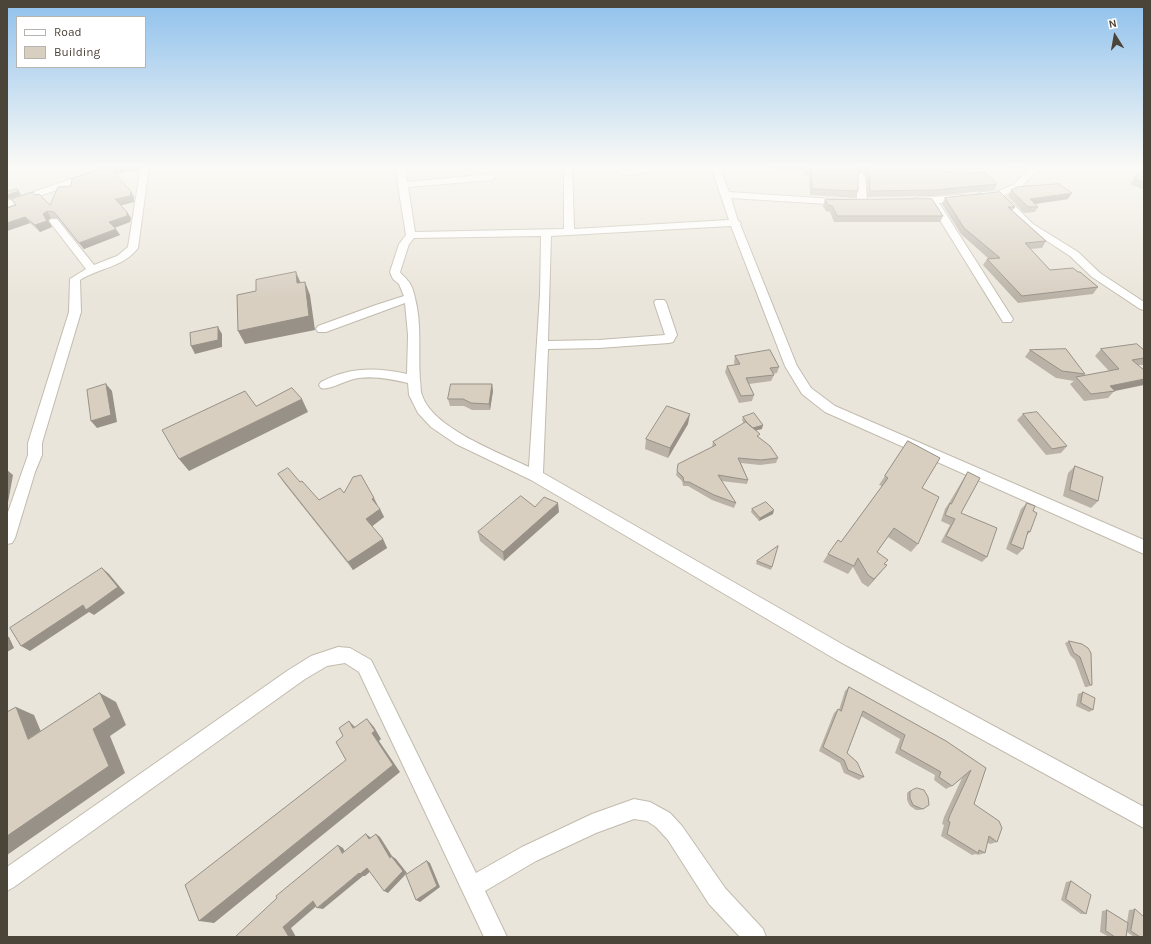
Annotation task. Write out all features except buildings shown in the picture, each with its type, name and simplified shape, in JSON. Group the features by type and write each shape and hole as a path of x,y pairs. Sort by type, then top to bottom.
{"street":[{"path":"7,538 35,455 36,443 75,312 75,279 82,274 126,256 133,248 139,210"},
{"path":"407,210 411,235 404,244 395,272 396,277 404,282 410,298 414,335 415,395 423,410 436,424 461,440 536,476 841,652 1144,818"},
{"path":"569,210 569,232"},
{"path":"731,210 743,248 791,366 799,382 812,398 837,412 1144,547"},
{"path":"938,210 1007,319"},
{"path":"1015,210 1030,226 1074,254 1096,275 1144,307"},
{"path":"54,221 92,270"},
{"path":"411,235 546,233 736,222"},
{"path":"536,476 536,426 542,345 546,233"},
{"path":"322,329 380,307 410,298"},
{"path":"542,345 599,344 669,339 671,335 660,302"},
{"path":"325,385 335,379 359,372 396,376 414,380"},
{"path":"7,880 312,664 330,657 346,655 365,666 496,937"},
{"path":"472,887 529,854 592,824 634,809 650,812 663,820 675,833 717,896 732,914 755,937"}],"shaded area":[{"path":"7,210 1144,210 1144,937 7,937"}]}
